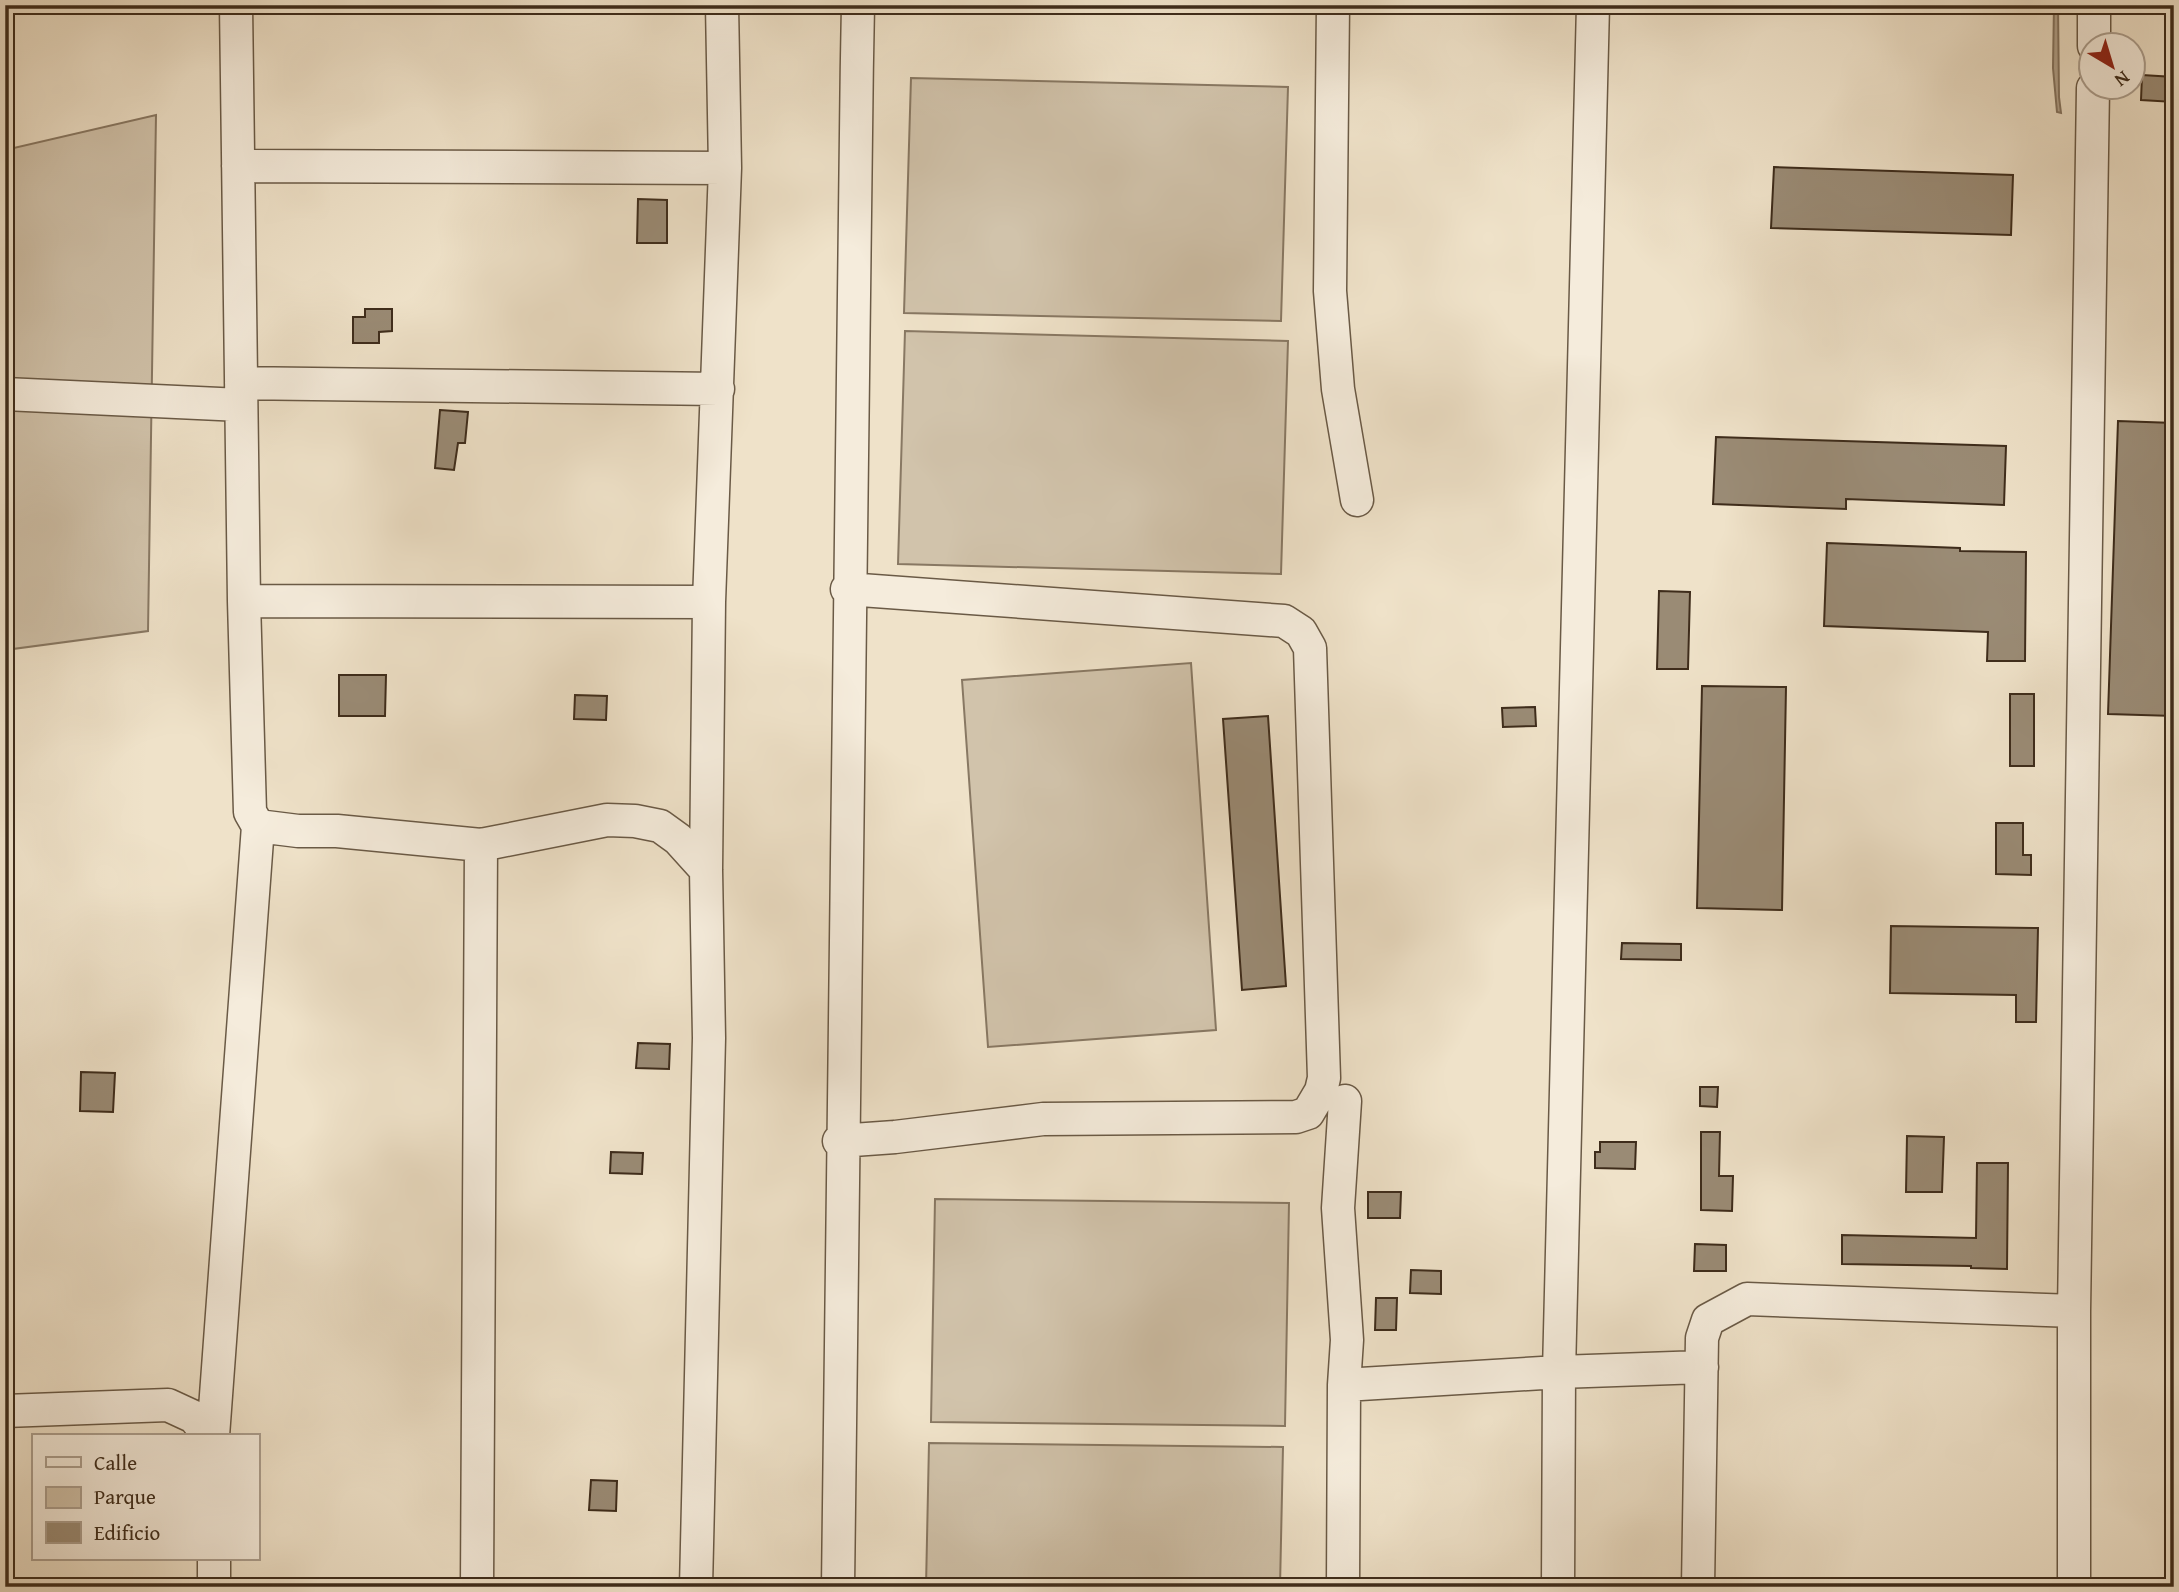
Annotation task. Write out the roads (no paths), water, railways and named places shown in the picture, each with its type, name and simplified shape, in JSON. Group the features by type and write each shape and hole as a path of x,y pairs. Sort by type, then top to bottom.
{"street":[{"path":"211,1434 258,826 250,812 244,601 236,5"},
{"path":"696,1587 709,1038 706,870 709,602 726,169 722,5"},
{"path":"838,1587 839,1141 858,5"},
{"path":"1333,5 1330,291 1338,390 1357,500"},
{"path":"1558,1587 1559,1372 1593,5 1569,5"},
{"path":"2094,5 2094,32"},
{"path":"2074,1587 2074,1311 2093,102"},
{"path":"238,166 726,169"},
{"path":"5,394 718,389"},
{"path":"839,1141 1043,1119 1296,1117 1308,1113 1321,1091 1324,1078 1310,648 1301,632 1284,621 847,589"},
{"path":"244,601 709,602"},
{"path":"258,826 481,845 607,820 635,821 660,825 678,839 706,870"},
{"path":"477,1587 481,845"},
{"path":"1343,1587 1344,1385 1347,1340 1338,1208 1345,1101"},
{"path":"1698,1587 1702,1338 1708,1320 1747,1299 2074,1311"},
{"path":"1344,1385 1559,1372 1702,1367"},
{"path":"5,1411 168,1405 194,1416 209,1434"},
{"path":"214,1560 214,1587"}]}
